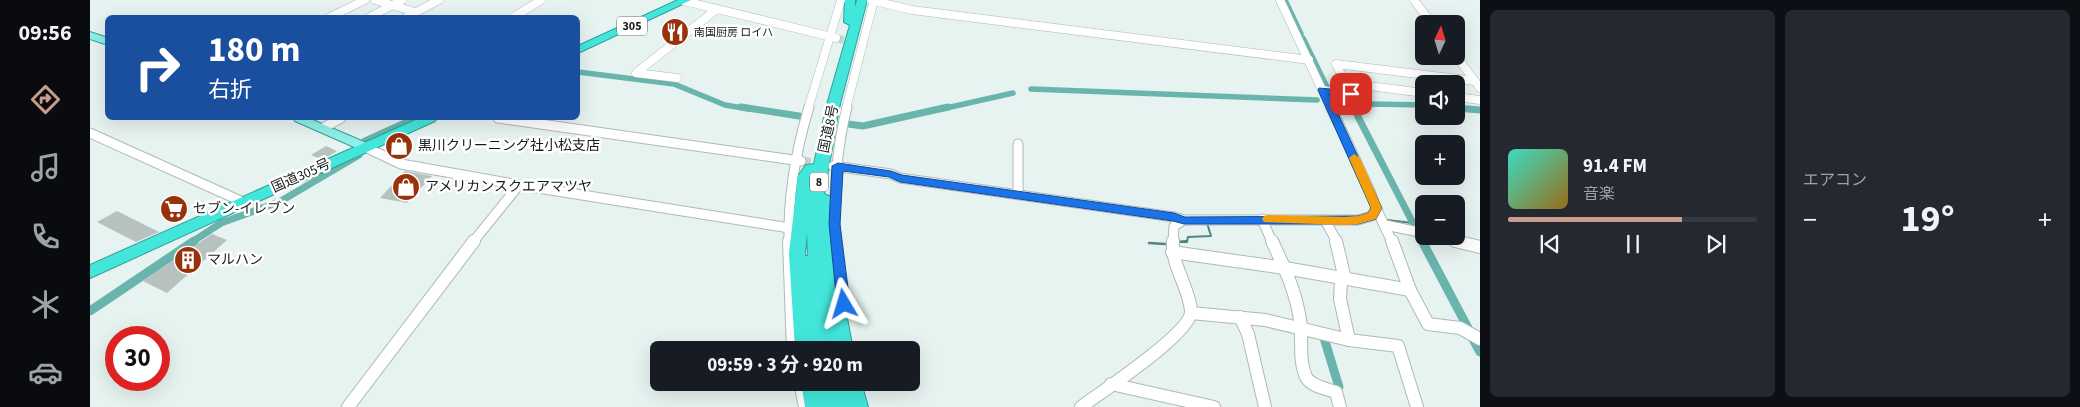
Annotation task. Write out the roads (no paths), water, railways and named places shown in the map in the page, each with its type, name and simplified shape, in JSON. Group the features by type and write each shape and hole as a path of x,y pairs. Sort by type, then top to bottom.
{"highway":[{"name":"305","path":"580,49 685,0"},
{"name":"8","path":"850,0 853,20 863,15 870,0"},
{"name":"国道8号","path":"828,341 815,220 819,128 853,20 854,0"},
{"name":"国道305号","path":"90,272 426,120"},
{"name":"8","path":"803,341 797,252 805,176 817,164"},
{"name":"8","path":"817,164 843,341"},
{"name":"国道8号","path":"817,164 808,221 809,290 817,341"},
{"path":"812,391 816,407"},
{"path":"827,391 830,407"},
{"path":"839,391 842,407"},
{"path":"854,391 858,407"}],"main road":[{"path":"90,35 105,41"},
{"path":"304,120 366,147"}],"street":[{"path":"334,15 364,0"},
{"path":"375,0 415,12"},
{"path":"374,15 402,0"},
{"path":"410,15 439,0"},
{"path":"517,15 541,0"},
{"path":"685,0 833,37"},
{"path":"841,0 833,37 807,113 834,234 850,341"},
{"path":"793,341 792,228 817,164 844,118 865,46 870,0 912,10 1308,60"},
{"path":"1280,0 1385,225 1410,290 1428,324 1460,328 1480,339"},
{"path":"1414,0 1425,15"},
{"path":"677,78 636,73 717,9"},
{"path":"1322,90 1351,94 1336,64 1478,84"},
{"path":"1463,65 1478,84"},
{"path":"1346,82 1415,92"},
{"path":"1465,98 1480,100"},
{"path":"323,128 337,120"},
{"path":"512,120 891,174 900,178 1174,217 1184,220 1358,220 1372,216 1376,208"},
{"path":"90,133 243,202"},
{"path":"1018,144 1018,194"},
{"path":"366,147 401,164 519,185 792,228"},
{"path":"348,407 461,257 519,185"},
{"path":"1262,219 1286,268 1296,294 1306,376 1311,383 1336,392 1340,407"},
{"path":"1081,407 1172,340 1187,322 1191,313 1189,301 1172,252 1174,226 1184,220"},
{"path":"1325,220 1338,244 1345,278"},
{"path":"1385,225 1415,231"},
{"path":"1465,243 1480,246"},
{"path":"1172,252 1286,268 1410,290"},
{"path":"1345,278 1341,281 1340,299 1349,340"},
{"path":"1191,313 1240,317 1300,328 1349,340 1398,346 1417,407"},
{"path":"1240,317 1248,334 1265,407"},
{"path":"1111,384 1214,407"},
{"path":"802,391 805,407"},
{"path":"862,391 866,407"}],"waterway":[{"path":"1285,0 1301,34"},
{"path":"1303,38 1328,89"},
{"path":"580,72 674,84 725,105 749,109"},
{"path":"1031,89 1317,100"},
{"path":"942,109 1013,93"},
{"path":"1330,94 1333,101"},
{"path":"1355,109 1371,104 1415,105"},
{"path":"741,107 799,116"},
{"path":"848,124 863,126 948,107"},
{"path":"1360,107 1354,109 1415,227"},
{"path":"1465,109 1480,110"},
{"path":"365,141 412,120"},
{"path":"192,242 221,223 281,201 359,155"},
{"path":"1387,220 1413,223"},
{"path":"1187,241 1178,242 1187,242 1188,237 1211,236 1207,223"},
{"path":"90,311 194,241"},
{"path":"1149,243 1165,244"},
{"path":"1424,245 1468,328"},
{"path":"1324,338 1339,387"},
{"path":"1473,339 1480,352"}],"tunnel":[{"path":"836,38 860,45"},
{"path":"802,161 827,165"}],"place":[{"name":"南国厨房 ロイハ","path":"675,32"},
{"name":"黒川クリーニング社小松支店","path":"399,146"},
{"name":"アメリカンスクエアマツヤ","path":"406,187"},
{"name":"セブン-イレブン","path":"174,209"},
{"name":"マルハン","path":"188,260"}]}
